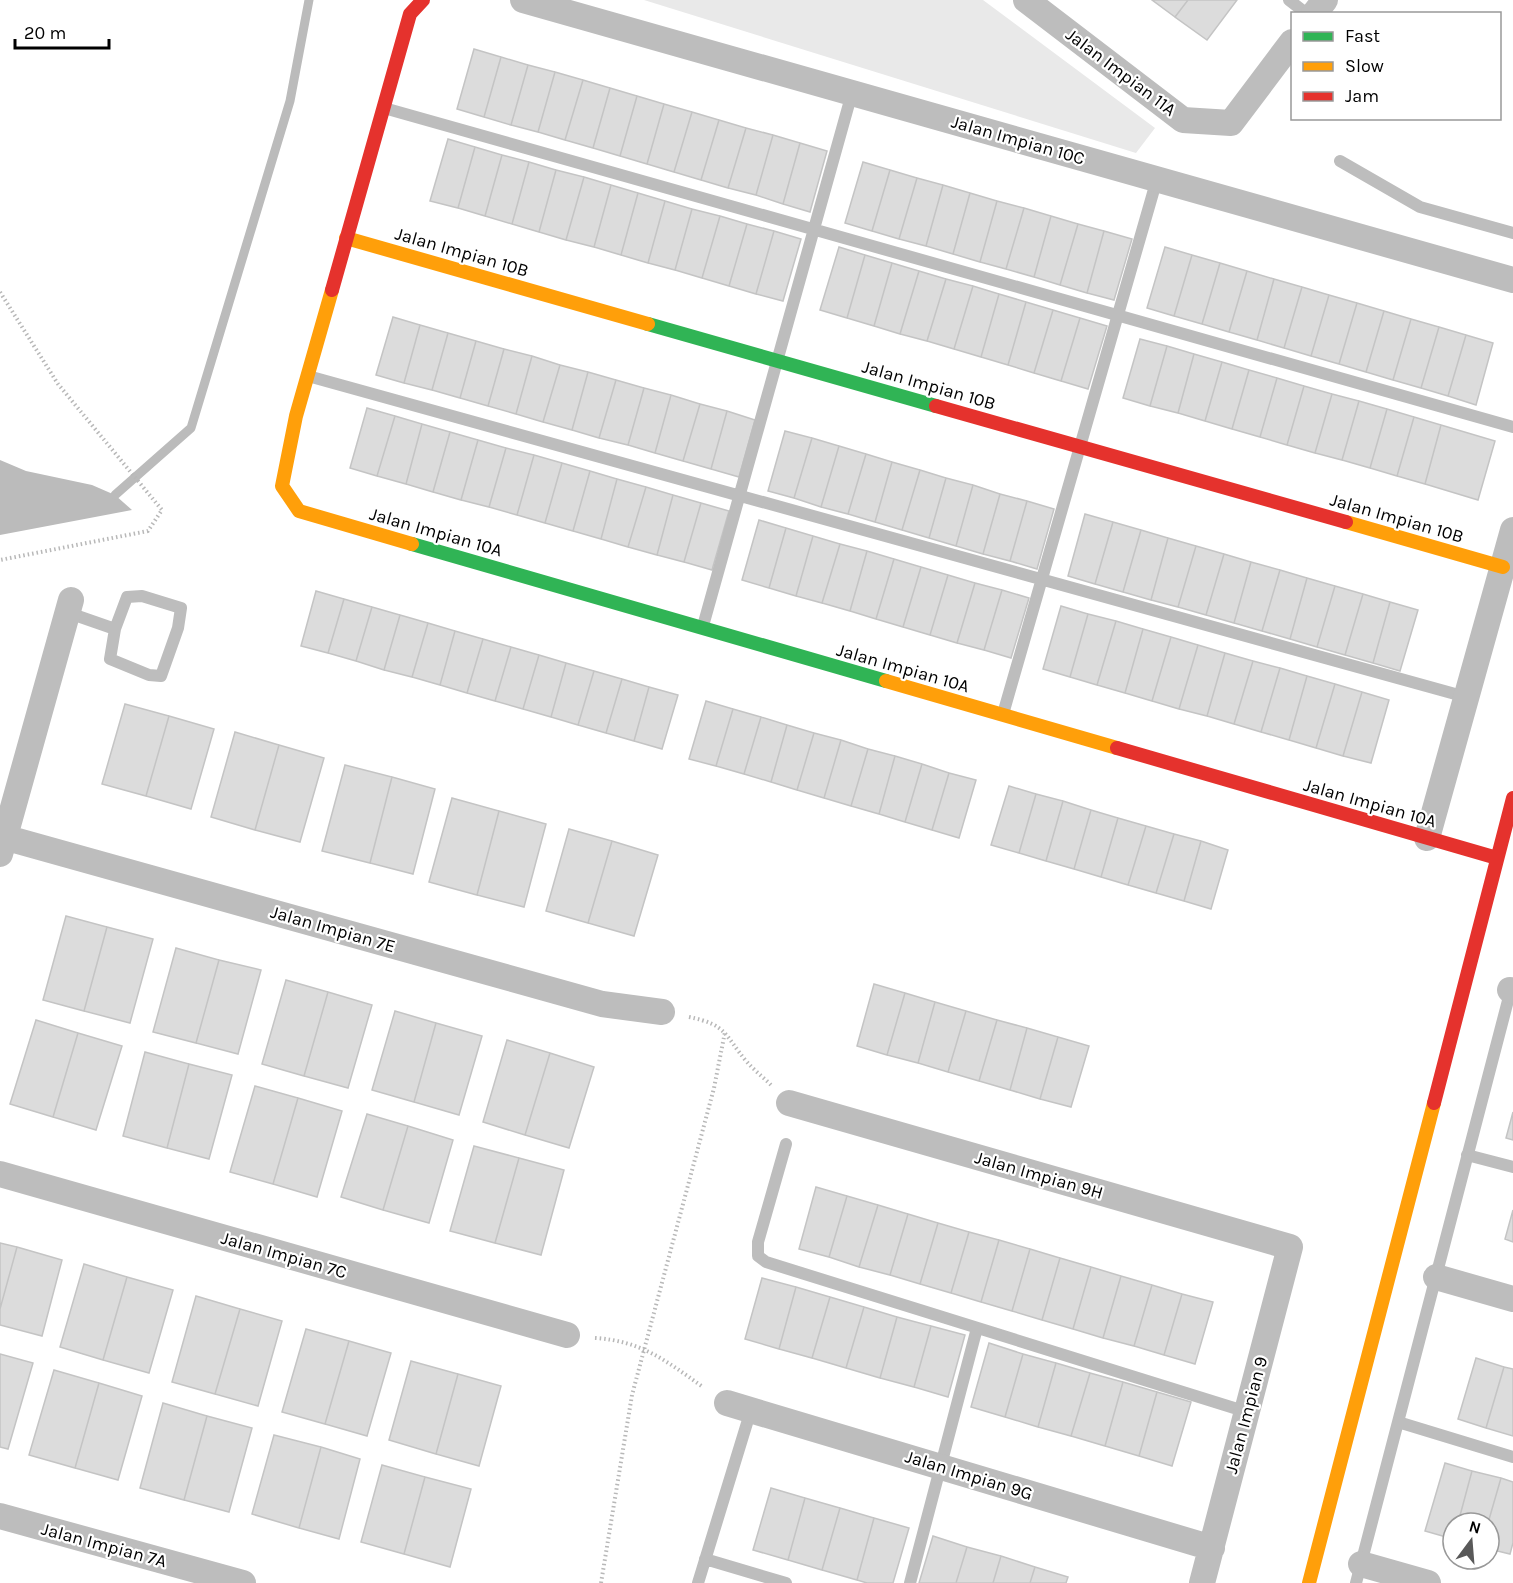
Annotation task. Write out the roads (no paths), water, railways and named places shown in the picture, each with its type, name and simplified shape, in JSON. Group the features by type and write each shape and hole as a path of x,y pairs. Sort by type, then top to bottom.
{"street":[{"path":"307,376 410,14 423,0"},
{"name":"Jalan Impian 10C","path":"523,0 1513,280"},
{"name":"Jalan Impian 11A","path":"1026,0 1183,120 1231,123 1291,45"},
{"path":"1316,12 1325,0"},
{"name":"Jalan Impian 10B","path":"346,238 1503,567"},
{"name":"Jalan Impian 10A","path":"307,376 296,416 282,486 299,511 1497,858"},
{"path":"1427,838 1513,530"},
{"path":"2,843 70,606"},
{"path":"1309,1583 1513,798"},
{"name":"Jalan Impian 7E","path":"2,843 602,1004 662,1012"},
{"name":"Jalan Impian 9H","path":"789,1103 1290,1247"},
{"name":"Jalan Impian 7C","path":"0,1174 567,1335"},
{"name":"Jalan Impian 9","path":"1202,1583 1290,1247"},
{"path":"1436,1276 1513,1299"},
{"name":"Jalan Impian 9G","path":"739,1407 1212,1548"},
{"name":"Jalan Impian 7A","path":"0,1516 243,1583"},
{"path":"1359,1573 1428,1583"}],"lane":[{"path":"1289,0 1304,12"},
{"path":"703,628 852,93"},
{"path":"383,108 1513,427"},
{"path":"1340,161 1420,207 1513,233"},
{"path":"1002,715 1157,179"},
{"path":"307,376 1466,698"},
{"path":"142,596 181,608 178,628 161,676 149,675 110,659 115,629 127,597 142,596"},
{"path":"70,606 115,629"},
{"path":"1359,1573 1512,987"},
{"path":"786,1144 758,1242 758,1256 766,1262 1247,1412"},
{"path":"1467,1155 1513,1167"},
{"path":"910,1583 977,1328"},
{"path":"698,1583 739,1407"},
{"path":"1398,1422 1513,1457"},
{"path":"705,1559 786,1583"}],"waterway":[{"path":"115,495 191,428 290,101 309,0"}]}
